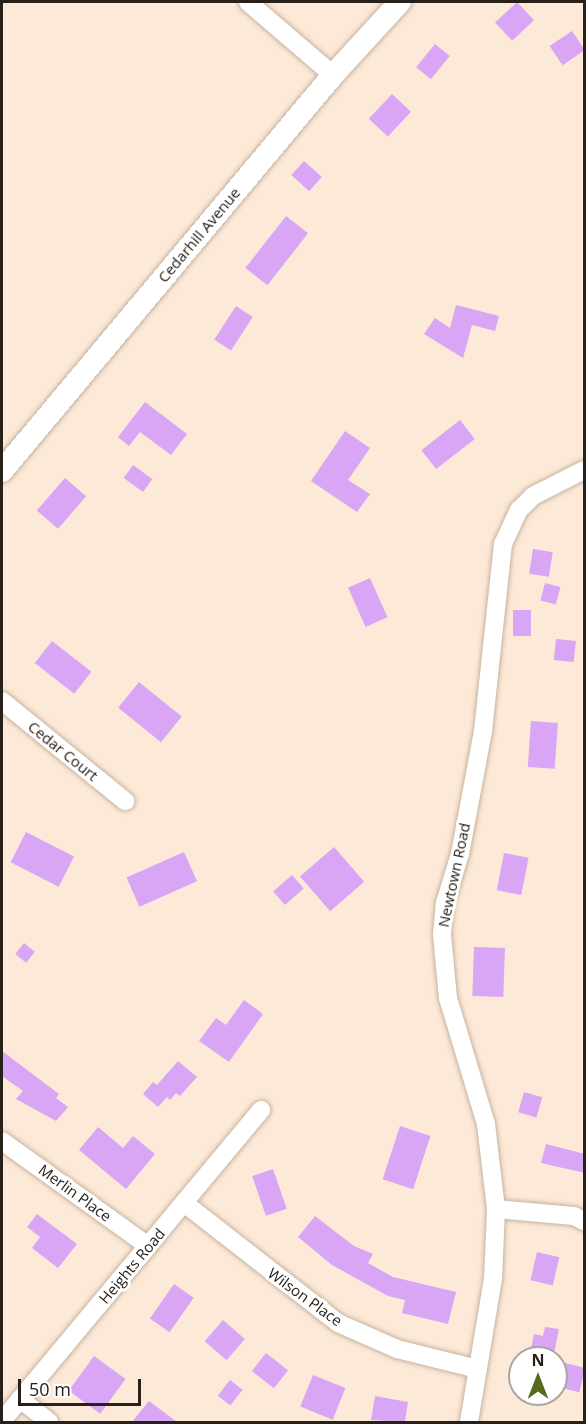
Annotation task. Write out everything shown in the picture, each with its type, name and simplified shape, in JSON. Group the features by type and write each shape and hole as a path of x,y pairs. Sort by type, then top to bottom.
{"street":[{"path":"248,2 333,75"},
{"name":"Cedarhill Avenue","path":"2,471 333,75 400,2"},
{"name":"Newtown Road","path":"469,1422 493,1279 496,1209 486,1124 446,987 442,935 445,903 460,854 483,731 506,535 519,510 533,496 585,470"},
{"name":"Cedar Court","path":"2,701 125,801"},
{"name":"Heights Road","path":"2,1421 261,1110"},
{"name":"Merlin Place","path":"2,1141 148,1246"},
{"name":"Wilson Place","path":"184,1203 338,1323 397,1349 478,1369"},
{"path":"496,1209 574,1216 585,1221"},
{"path":"20,1399 49,1422"}],"building":[{"path":"517,2 534,20 512,41 495,22"},
{"path":"572,31 584,51 562,65 550,46"},
{"path":"435,44 450,56 431,79 416,67"},
{"path":"392,94 411,112 388,137 369,119"},
{"path":"304,161 322,177 309,191 291,175"},
{"path":"286,216 308,233 267,285 245,268"},
{"path":"456,305 499,316 495,331 472,325 463,358 424,334 435,318 450,328"},
{"path":"236,306 253,317 231,350 214,340"},
{"path":"145,402 187,434 171,455 140,432 129,446 118,437"},
{"path":"460,420 475,439 436,469 421,450"},
{"path":"345,431 370,448 348,480 370,494 357,512 311,481"},
{"path":"133,465 152,479 143,492 124,478"},
{"path":"65,478 86,496 58,529 37,510"},
{"path":"533,549 553,552 549,577 529,574"},
{"path":"370,578 387,617 366,627 348,588"},
{"path":"545,583 560,587 556,605 540,600"},
{"path":"513,610 531,610 531,636 513,636"},
{"path":"556,639 576,641 574,662 554,660"},
{"path":"52,641 91,672 74,694 35,663"},
{"path":"139,682 182,717 161,742 118,708"},
{"path":"531,721 558,723 555,769 528,767"},
{"path":"26,832 74,857 59,887 11,862"},
{"path":"334,847 364,882 330,911 300,877"},
{"path":"184,852 197,881 139,907 126,878"},
{"path":"504,853 529,858 521,895 497,890"},
{"path":"292,875 304,889 285,905 273,891"},
{"path":"24,943 35,952 26,963 15,954"},
{"path":"474,947 505,948 503,997 472,996"},
{"path":"244,1000 263,1014 229,1062 199,1041 216,1018 226,1025"},
{"path":"2,1051 59,1094 56,1098 68,1107 56,1121 16,1099 23,1091 2,1076"},
{"path":"178,1061 197,1077 180,1096 176,1093 170,1100 167,1097 158,1107 143,1094 153,1082 157,1085"},
{"path":"524,1092 542,1097 536,1117 518,1112"},
{"path":"400,1126 430,1136 413,1189 383,1179"},
{"path":"98,1127 123,1148 133,1136 155,1154 126,1189 79,1150"},
{"path":"546,1144 585,1154 585,1173 541,1163"},
{"path":"273,1169 287,1209 266,1216 252,1176"},
{"path":"37,1214 77,1244 58,1268 32,1248 40,1237 27,1227"},
{"path":"315,1216 354,1246 373,1254 368,1263 393,1277 456,1292 448,1324 402,1313 405,1300 388,1296 332,1265 298,1237"},
{"path":"537,1252 559,1257 553,1285 530,1280"},
{"path":"174,1284 194,1298 170,1332 150,1318"},
{"path":"223,1320 245,1339 227,1360 205,1341"},
{"path":"545,1327 559,1329 555,1346 532,1346 534,1334 543,1336"},
{"path":"266,1353 288,1370 274,1388 252,1371"},
{"path":"94,1356 126,1379 100,1414 69,1391"},
{"path":"568,1364 584,1368 579,1392 568,1390"},
{"path":"313,1375 345,1388 333,1420 300,1407"},
{"path":"230,1380 243,1390 230,1406 218,1396"},
{"path":"375,1396 408,1402 405,1422 371,1420"},
{"path":"149,1401 177,1422 132,1422"}]}
